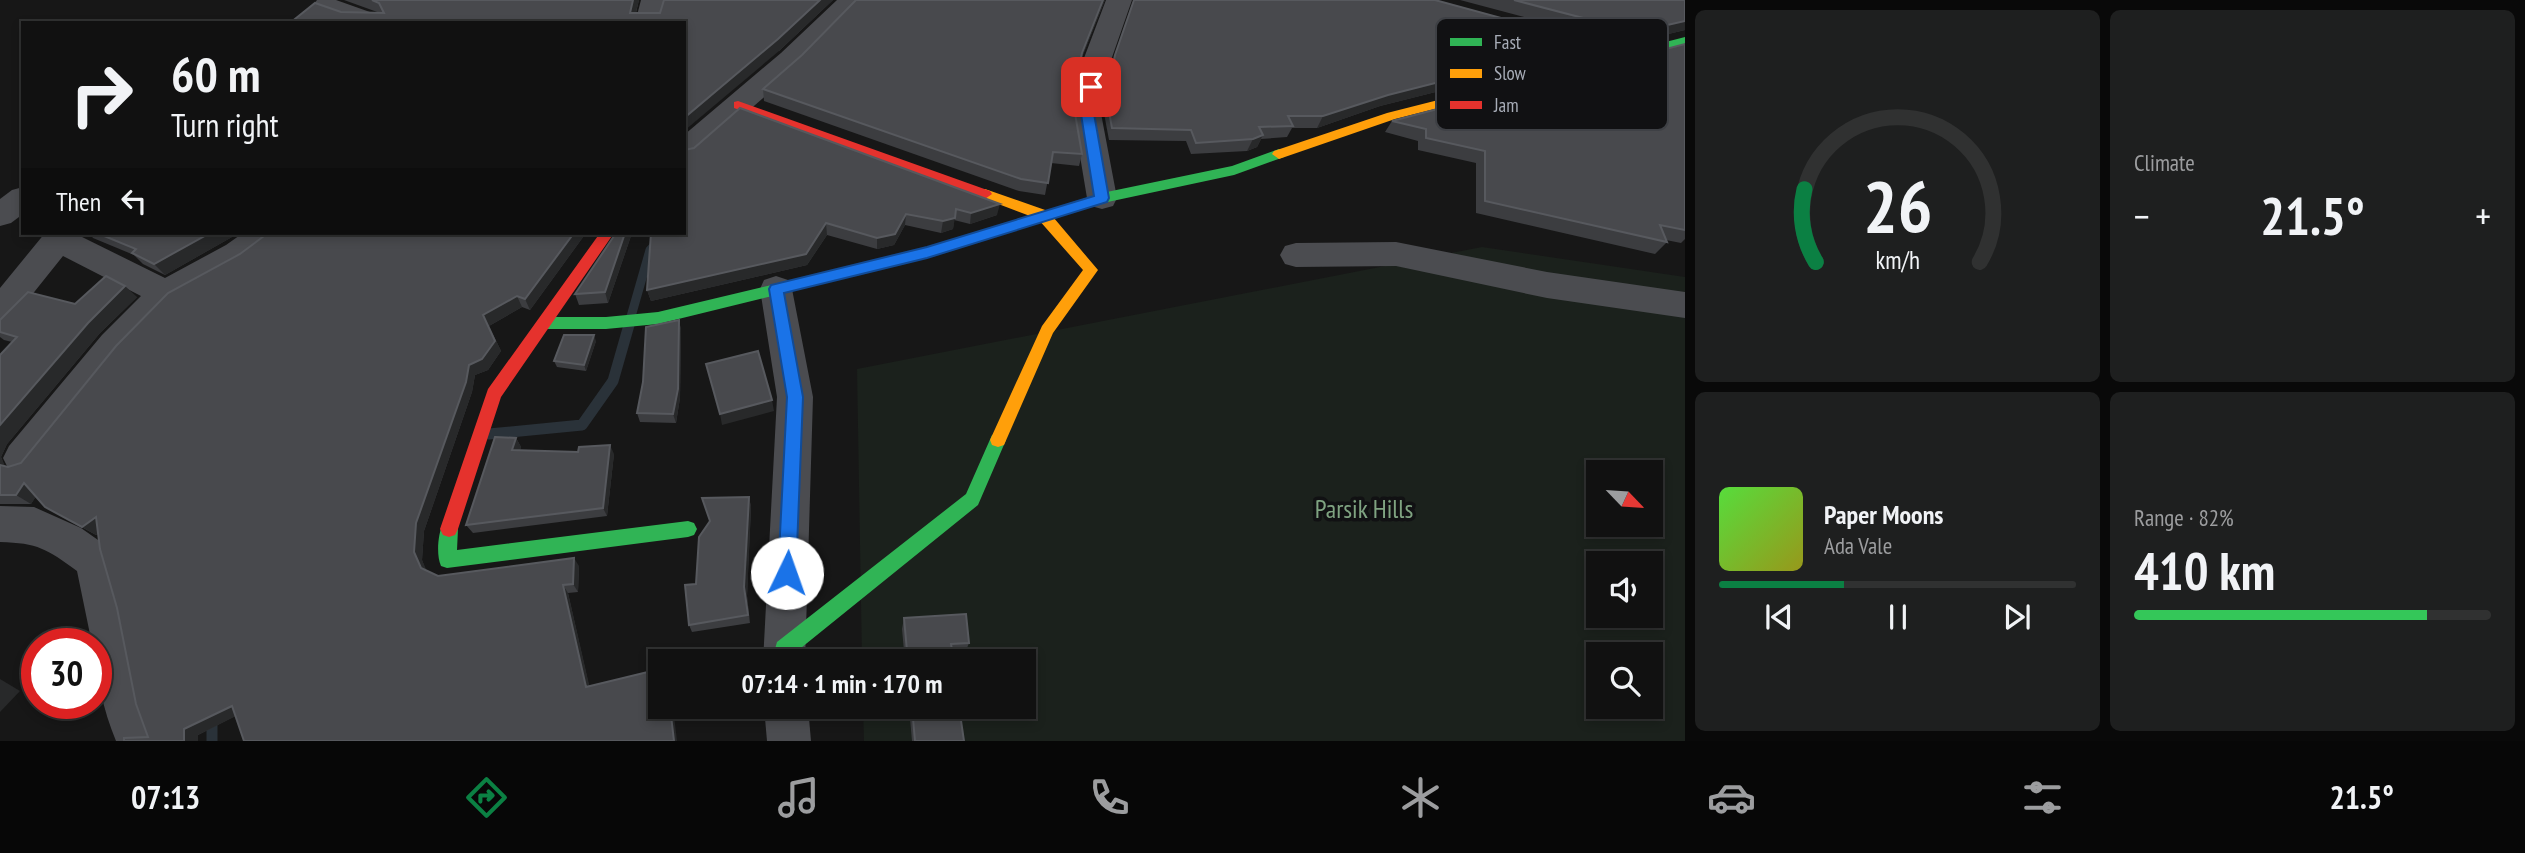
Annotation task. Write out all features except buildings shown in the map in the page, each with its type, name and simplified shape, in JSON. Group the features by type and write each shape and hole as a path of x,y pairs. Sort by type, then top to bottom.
{"street":[{"path":"649,21 654,0"},
{"path":"686,149 852,0"},
{"path":"1102,198 1086,108 1095,66 1119,0"},
{"path":"309,21 329,3 370,21"},
{"path":"738,105 1043,215 1091,270 1047,330 972,499 791,649"},
{"path":"544,323 606,323 658,318 927,253 1102,198 1234,170 1392,116 1436,105"},
{"path":"0,215 21,199"},
{"path":"22,458 114,345 165,293 237,254 262,235"},
{"path":"606,235 494,394 448,532 447,560 688,529"},
{"path":"0,316 15,292 61,236 165,293"},
{"path":"1296,255 1396,254 1547,285 1685,305"},
{"path":"776,289 795,397 784,649"},
{"path":"0,523 34,525 67,541 94,560 126,711 138,741"},
{"path":"787,719 789,741"}],"green space":[{"name":"Parsik Hills","path":"1482,247 1685,277 1685,741 864,741 863,719 1036,719 1036,649 862,649 857,369"}],"waterway":[{"path":"630,320 650,250 664,235"},
{"path":"489,434 582,425 613,381 631,318"},
{"path":"212,716 212,741"}],"traffic: fast":[{"path":"1668,45 1685,41"},
{"path":"544,323 606,323 658,318 927,253 1102,198 1234,170 1279,154"},
{"path":"784,649 972,499 998,440"},
{"path":"449,529 447,560 688,529"}],"traffic: slow":[{"path":"1279,154 1392,116 1436,105"},
{"path":"985,194 1043,215 1091,270 1047,330 998,440"}],"traffic: jam":[{"path":"738,105 985,194"},
{"path":"449,529 494,394 606,235"}],"route":[{"path":"787,573 795,397 776,289 927,253 1102,198 1086,108 1091,87"}]}
